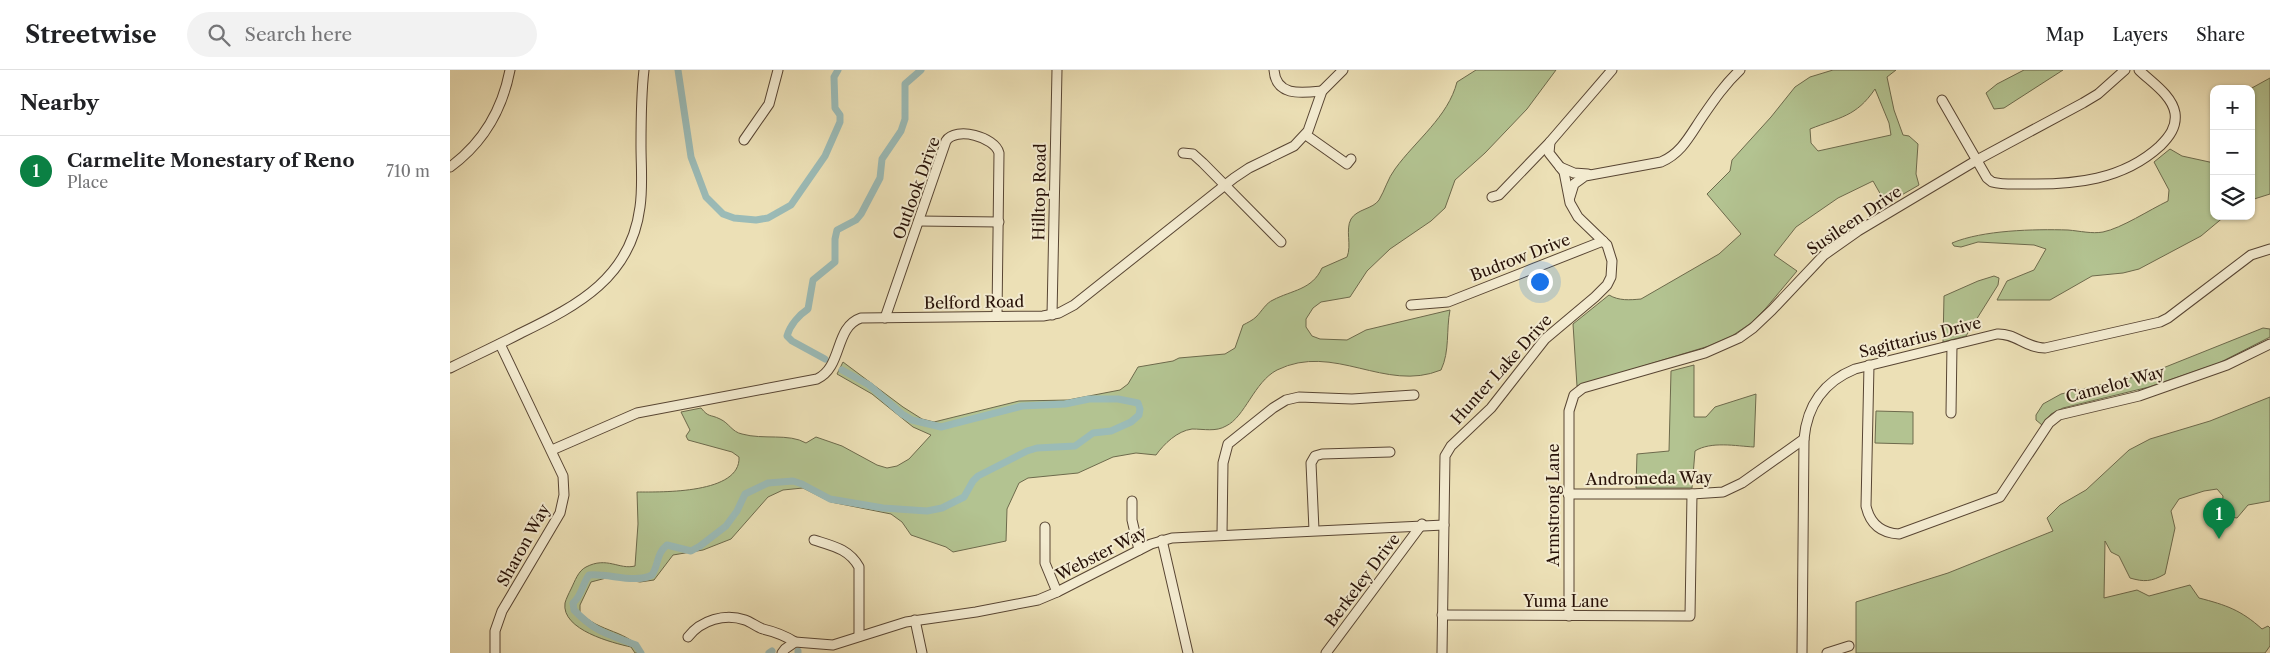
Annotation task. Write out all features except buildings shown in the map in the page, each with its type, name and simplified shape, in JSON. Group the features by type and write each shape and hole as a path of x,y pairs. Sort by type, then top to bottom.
{"street":[{"path":"450,167 480,140 493,121 502,100 510,70"},
{"path":"450,368 583,300 605,279 630,243 640,207 641,104 644,70"},
{"path":"744,140 769,104 778,70"},
{"name":"Hilltop Road","path":"1052,315 1057,70"},
{"path":"1274,70 1279,85 1288,92 1322,91"},
{"path":"1343,70 1322,91 1306,134 1347,164 1350,159"},
{"path":"1492,198 1500,195 1550,142 1612,70"},
{"path":"1570,202 1574,184 1585,176 1669,159 1684,145 1723,88 1740,70"},
{"name":"Susileen Drive","path":"1574,395 1583,388 1705,353 1739,338 1772,310 1824,255 1877,218 1977,160 2083,103 2105,88 2125,70"},
{"path":"1942,100 1987,178 1997,184 2068,184 2101,178 2130,167 2167,140 2172,134 2176,119 2169,99 2139,70"},
{"name":"Outlook Drive","path":"885,318 946,141 951,136 960,133 990,141 998,149 997,316"},
{"name":"Belford Road","path":"552,450 637,412 817,379 832,367 849,325 861,318 1052,315 1074,305 1225,185 1249,168 1294,146 1306,134"},
{"name":"Hunter Lake Drive","path":"1442,653 1444,462 1451,446 1490,408 1545,339 1607,285 1611,277 1612,261 1603,241 1578,217 1570,202 1566,179 1559,166 1549,154 1550,142"},
{"path":"1183,153 1189,153 1197,158 1281,242"},
{"path":"1559,166 1581,174 1596,173"},
{"path":"919,221 999,222"},
{"name":"Budrow Drive","path":"1411,305 1448,302 1603,241"},
{"name":"Sagittarius Drive","path":"1802,653 1804,439 1808,414 1820,394 1831,382 1845,373 1869,365 2003,334 2016,338 2030,346 2044,348 2160,322 2168,318 2251,255 2270,249"},
{"name":"Sharon Way","path":"495,653 495,632 502,612 560,513 563,504 564,486 552,450 500,344"},
{"name":"Camelot Way","path":"1869,365 1866,506 1871,520 1880,529 1899,534 2000,497 2049,423 2059,415 2139,396 2227,365 2270,344"},
{"path":"1951,413 1952,345"},
{"path":"1222,534 1223,463 1228,444 1272,408 1286,400 1299,397 1352,399 1414,395"},
{"name":"Armstrong Lane","path":"1569,616 1568,411 1574,395"},
{"name":"Andromeda Way","path":"1568,494 1713,494 1733,488 1804,439"},
{"path":"1314,530 1311,463 1315,456 1322,454 1390,452"},
{"name":"Yuma Lane","path":"1442,615 1690,616 1692,494"},
{"path":"1132,501 1132,520 1139,550"},
{"name":"Webster Way","path":"795,642 803,641 832,645 915,620 976,612 1038,600 1162,540 1222,534 1422,524 1444,525"},
{"name":"Berkeley Drive","path":"1326,653 1422,524"},
{"path":"1045,528 1045,563 1057,592"},
{"path":"814,540 845,550 855,559 859,567 860,636"},
{"path":"1162,540 1188,653"},
{"path":"688,637 696,628 712,620 736,618 748,621 763,629 780,632 795,642 785,648 782,653"},
{"path":"915,620 922,653"},
{"path":"1827,653 1849,646"}],"green space":[{"path":"1476,70 1556,70 1527,109 1485,153 1455,180 1445,208 1431,221 1390,249 1367,271 1350,297 1321,302 1313,308 1306,319 1306,327 1312,336 1320,339 1347,340 1366,330 1450,310 1446,355 1441,370 1420,375 1400,376 1319,361 1298,363 1277,370 1262,383 1233,422 1222,428 1210,430 1192,429 1181,432 1167,442 1156,455 1136,453 1113,457 1078,473 1028,478 1019,483 1007,509 1006,541 953,552 946,547 911,535 902,522 891,514 831,502 803,488 783,490 768,497 731,539 703,550 673,555 654,580 640,582 610,577 591,582 580,605 580,612 587,619 630,640 637,645 642,653 635,653 631,647 590,634 571,621 566,612 565,603 577,576 583,569 600,563 629,567 635,566 638,524 637,492 681,491 698,488 727,478 736,469 739,457 732,452 688,440 686,436 690,430 681,412 701,408 708,415 723,421 736,431 750,436 792,438 806,443 816,437 842,446 877,465 887,468 897,466 909,459 931,435 913,427 872,394 837,374 843,362 903,407 922,419 934,422 1019,401 1068,400 1120,390 1128,384 1138,367 1173,361 1179,358 1225,354 1235,348 1243,325 1255,318 1268,303 1307,285 1313,281 1322,268 1347,257 1349,223 1351,219 1357,213 1379,200 1395,169 1439,117 1453,95 1457,82"},
{"path":"1833,70 1896,70 1887,77 1894,110 1903,135 1909,136 1918,144 1916,174 1919,185 1886,204 1873,181 1838,198 1796,227 1774,255 1797,271 1751,323 1732,336 1709,346 1577,386 1573,324 1609,295 1629,300 1641,299 1719,254 1741,234 1707,194 1730,171 1732,160 1795,87 1810,77","holes":["1875,89 1889,123 1891,135 1818,151 1811,143 1810,129 1854,111"]},
{"path":"2024,70 2063,70 2004,108 1994,109 1986,93 1997,84"},
{"path":"2270,78 2270,194 2255,199 2255,130 2255,86"},
{"path":"2170,149 2182,156 2210,162 2210,220 2220,220 2201,236 2139,269 2123,273 2092,276 2050,300 1997,300 2007,281 2034,270 2046,249 2034,245 1978,242 1961,247 1954,246 1952,243 1978,235 2009,231 2068,230 2099,233 2118,227 2168,201 2169,190 2154,162"},
{"path":"1994,276 1999,278 1998,285 1966,336 1943,342 1944,296"},
{"path":"2263,328 2270,329 2270,337 2219,363 2149,387 2063,408 2051,414 2042,425 2036,420 2036,415 2043,404 2061,394 2148,374"},
{"path":"1694,365 1694,417 1706,417 1715,407 1756,394 1754,447 1716,445 1695,451 1692,488 1636,488 1637,454 1669,451 1671,371"},
{"path":"2270,397 2270,501 2248,505 2237,518 2231,517 2222,508 2223,496 2217,489 2179,499 2171,511 2175,528 2165,574 2156,579 2144,581 2130,578 2119,556 2111,552 2105,541 2104,598 2137,590 2149,596 2190,585 2199,598 2233,609 2262,629 2268,626 2270,628 2270,646 2265,653 1856,653 1856,602 1948,573 2053,531 2047,518 2060,505 2086,490 2129,450 2150,439 2210,421"},
{"path":"1876,411 1913,412 1913,444 1875,443"}],"waterway":[{"path":"678,70 691,157 706,197 723,214 734,218 756,220 768,218 791,205 825,156 840,122 840,115 835,108 834,77 838,70"},
{"path":"825,359 792,341 787,336 795,321 808,309 813,280 835,262 837,230 856,220 861,214 880,178 882,159 901,131 905,119 905,84 921,70"},
{"path":"641,653 636,645 596,628 574,610 573,603 587,578 589,575 597,575 637,579 652,575 663,548 667,545 691,551 700,546 726,526 737,511 745,494 768,483 793,481 830,499 883,508 927,511 942,508 964,497 978,476 1027,451 1037,448 1075,446 1093,433 1111,431 1131,422 1139,415 1140,409 1138,403 1118,399 1089,399 1065,404 1022,406 941,427 912,420 902,414 869,385 842,370"}],"place":[{"name":"Carmelite Monestary of Reno","path":"2219,539"}]}
